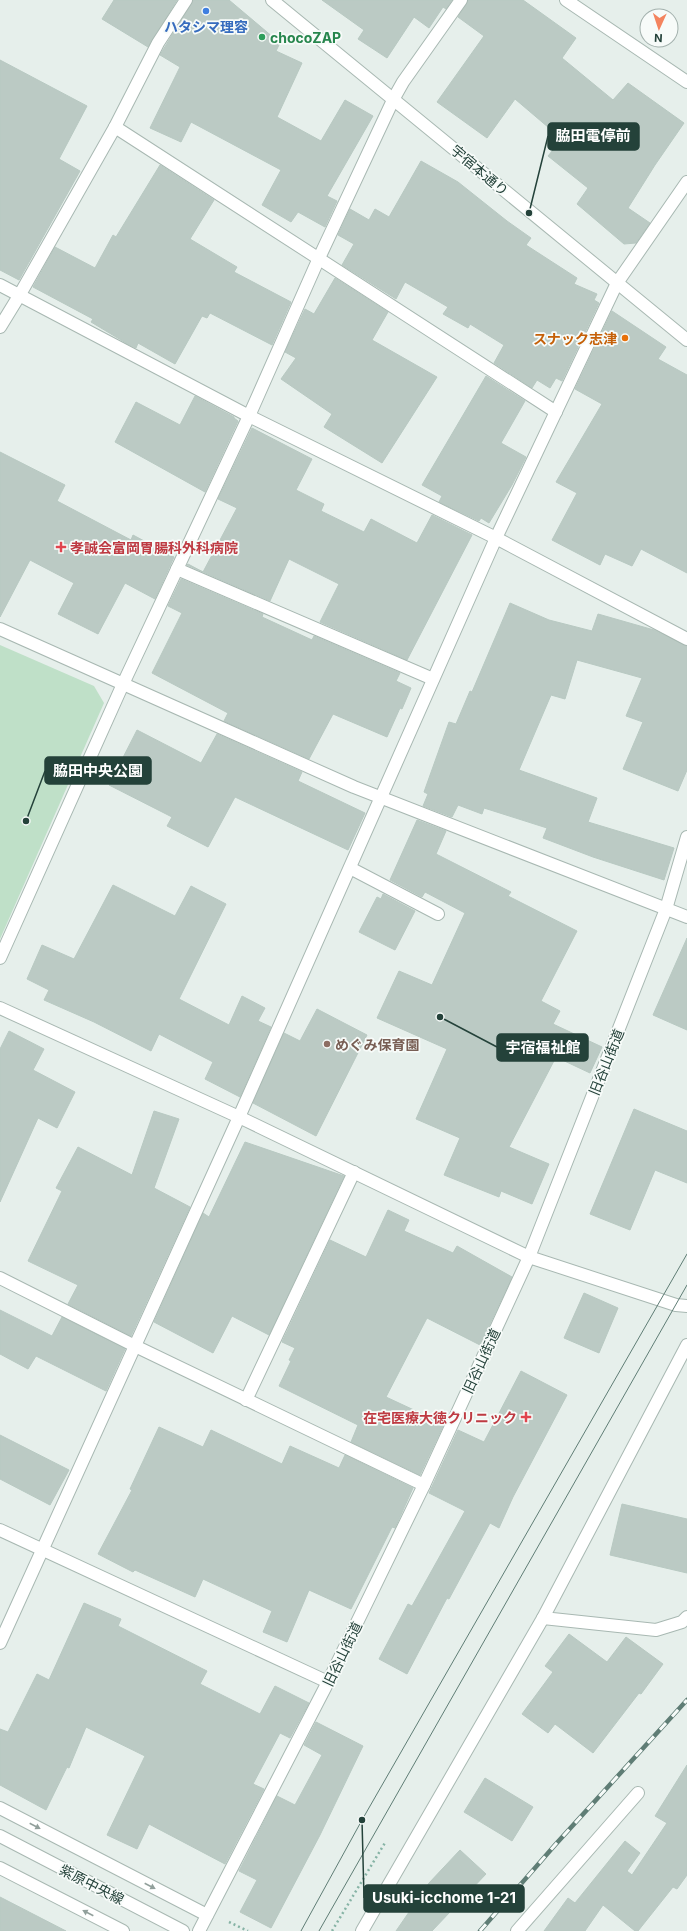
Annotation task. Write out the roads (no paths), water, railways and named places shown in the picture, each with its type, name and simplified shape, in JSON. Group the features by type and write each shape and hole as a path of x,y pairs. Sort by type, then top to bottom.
{"street":[{"path":"0,327 114,127 158,43 186,0"},
{"name":"宇宿本通り","path":"272,0 394,98 687,340"},
{"path":"0,958 123,684 249,416 319,258 394,98 461,0"},
{"path":"566,0 687,82"},
{"path":"114,127 556,412"},
{"path":"0,1643 239,1117 496,538 617,283 687,182"},
{"path":"0,285 249,416 496,538 687,639"},
{"path":"177,569 433,679"},
{"path":"0,629 381,798 687,917"},
{"name":"旧谷山街道","path":"199,1931 328,1682 424,1485 529,1257 666,910 687,837"},
{"path":"350,868 438,914"},
{"path":"0,1008 239,1117 529,1257 676,1305 687,1306"},
{"path":"246,1400 354,1172"},
{"path":"0,1278 135,1346 424,1485"},
{"path":"362,1931 543,1618 687,1345"},
{"path":"0,1530 328,1682"},
{"path":"543,1618 656,1630 682,1622 687,1617"},
{"path":"517,1931 638,1793"},
{"path":"0,1808 207,1915"},
{"name":"紫原中央線","path":"0,1836 183,1931"},
{"path":"0,1868 123,1931"}],"tram line":[{"path":"301,1931 362,1820 687,1254"},
{"path":"319,1931 687,1285"}],"railway":[{"path":"480,1931 555,1845 687,1700"}],"place":[{"name":"ハタシマ理容","path":"206,11"},
{"name":"chocoZAP","path":"262,37"},
{"name":"脇田電停前","path":"529,213"},
{"name":"スナック志津","path":"625,338"},
{"name":"孝誠会富岡胃腸科外科病院","path":"61,547"},
{"name":"脇田中央公園","path":"26,821"},
{"name":"宇宿福祉館","path":"440,1017"},
{"name":"めぐみ保育園","path":"327,1044"},
{"name":"在宅医療大徳クリニック","path":"526,1417"},
{"name":"Usuki-icchome 1-21","path":"362,1820"}]}
